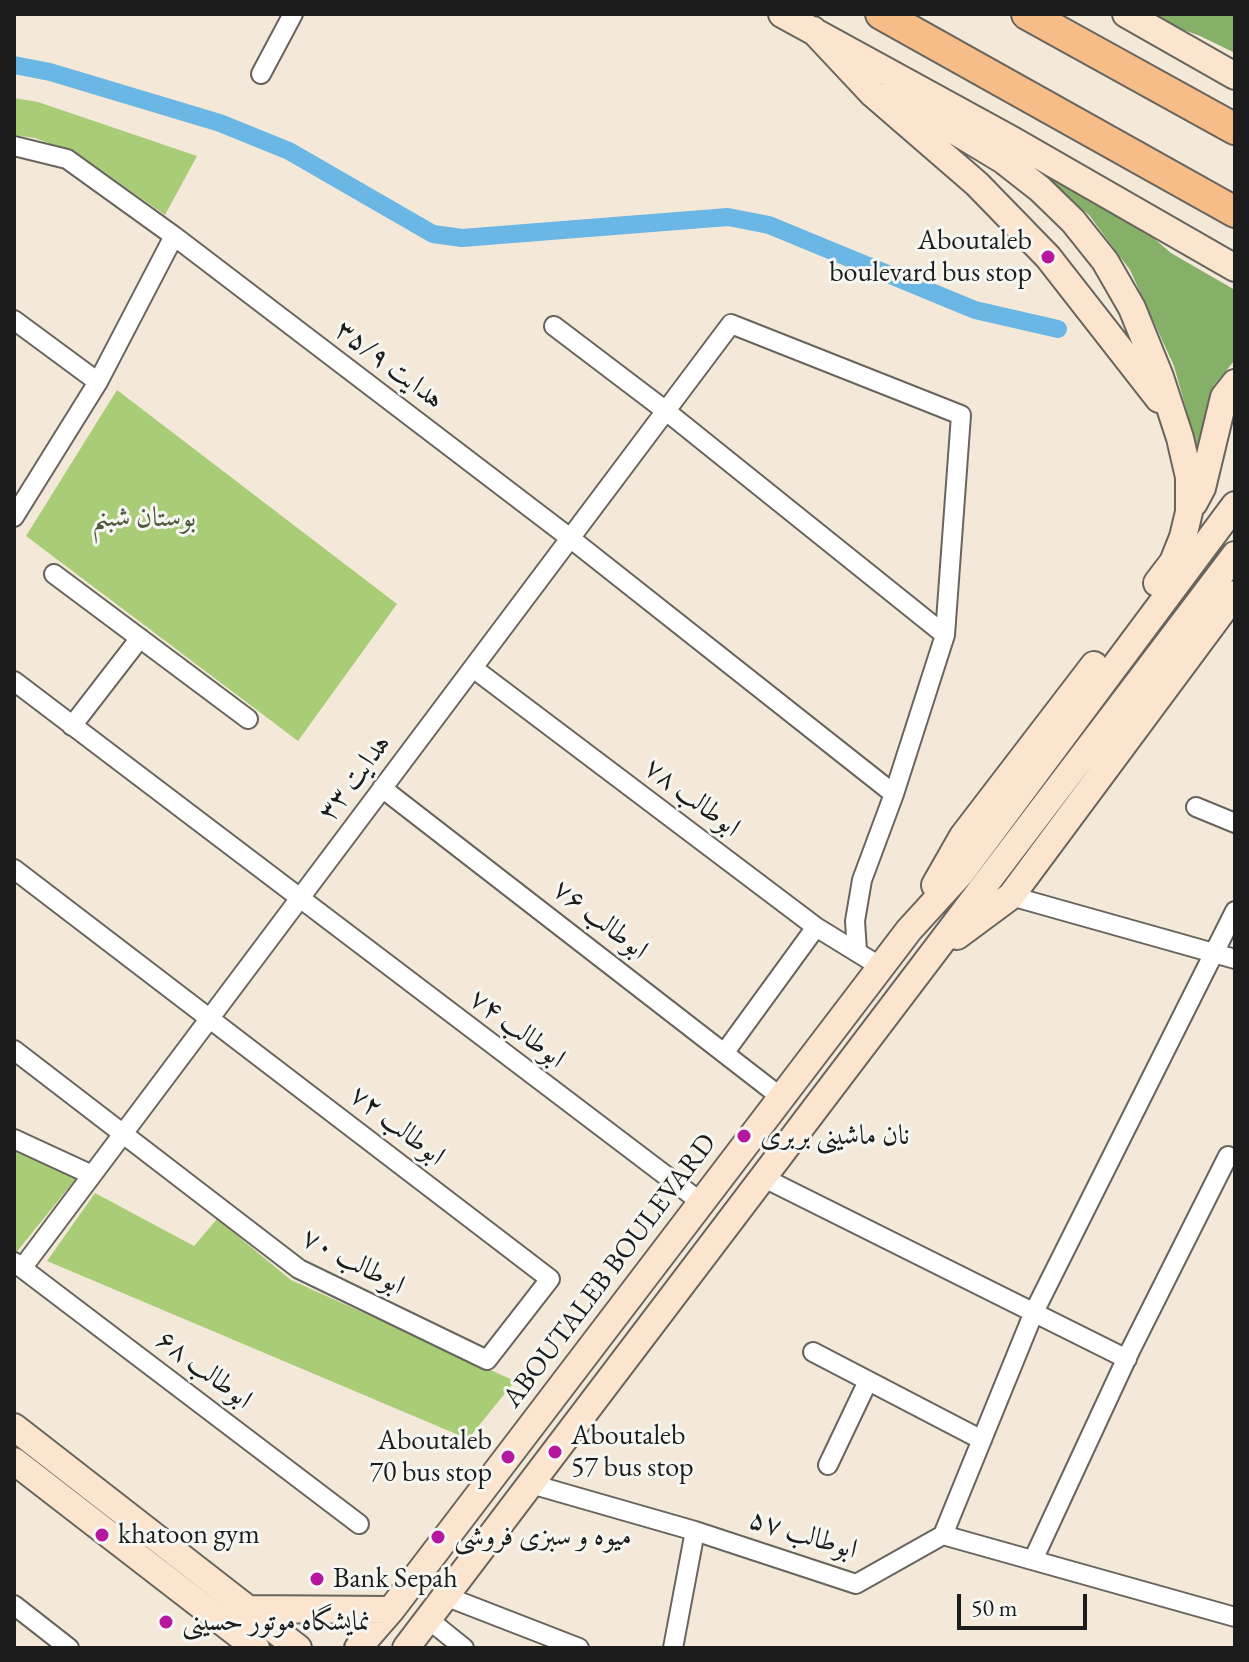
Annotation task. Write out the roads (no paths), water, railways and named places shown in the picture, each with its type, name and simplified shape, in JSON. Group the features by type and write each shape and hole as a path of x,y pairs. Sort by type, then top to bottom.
{"highway":[{"path":"881,14 1235,212"},
{"path":"1027,14 1235,129"}],"main road":[{"path":"782,14 1012,140 1235,268"},
{"path":"1126,14 1235,76"},
{"path":"813,30 873,94 977,184 1048,257 1157,395 1180,438"},
{"path":"873,94 955,131 1003,160 1040,189 1073,221 1105,261 1132,308 1160,377 1189,477 1189,512"},
{"path":"909,930 963,836 1173,562 1189,512 1202,488 1224,397 1235,383"},
{"path":"909,930 961,873 1235,505"},
{"path":"419,1636 445,1596 1235,555"},
{"path":"938,950 1011,896 1235,594"},
{"name":"ABOUTALEB BOULEVARD","path":"358,1648 391,1610 909,930"},
{"path":"589,1350 589,1362 565,1394 563,1404 568,1412 578,1413 590,1407"},
{"path":"14,1427 298,1648"},
{"path":"14,1461 246,1644"},
{"path":"246,1609 391,1610"}],"street":[{"path":"261,74 293,14"},
{"name":"هدایت ۳۵/۹","path":"14,146 67,159 174,236 570,538 894,794"},
{"path":"15,513 98,382 174,236"},
{"path":"14,320 98,382"},
{"name":"هدایت ۳۳","path":"18,1264 92,1175 731,324 961,415 945,635"},
{"path":"554,326 666,411 945,635 894,794 862,880 855,921 857,951"},
{"path":"54,574 248,719"},
{"path":"72,726 140,638"},
{"name":"ابوطالب ۷۸","path":"473,668 816,927 881,967"},
{"name":"ابوطالب ۷۴","path":"14,681 702,1203"},
{"name":"ابوطالب ۷۶","path":"382,788 782,1098"},
{"path":"1196,807 1235,823"},
{"name":"ابوطالب ۷۲","path":"14,869 550,1279"},
{"path":"1011,896 1235,959"},
{"path":"1235,911 1034,1312 943,1535 1235,1617"},
{"path":"725,1052 816,927"},
{"path":"14,1050 123,1133"},
{"name":"ابوطالب ۷۰","path":"123,1133 299,1269 487,1360 550,1279"},
{"path":"14,1139 92,1175"},
{"path":"1033,1560 1127,1359 1228,1156"},
{"path":"764,1178 1127,1359"},
{"name":"ابوطالب ۶۸","path":"18,1264 359,1524"},
{"path":"813,1352 982,1440"},
{"path":"828,1465 868,1381"},
{"name":"ابوطالب ۵۷","path":"531,1484 695,1531 856,1584 943,1535"},
{"path":"673,1648 695,1531"},
{"path":"445,1596 579,1648"},
{"path":"14,1605 69,1648"},
{"path":"419,1636 464,1648"}],"waterway":[{"path":"14,65 50,72 220,123 289,151 433,234 462,238 728,217 769,225 975,310 1058,329"}],"place":[{"name":"Aboutaleb boulevard bus stop","path":"1048,257"},
{"name":"نان ماشینی بربری","path":"744,1136"},
{"name":"Aboutaleb 57 bus stop","path":"555,1452"},
{"name":"Aboutaleb 70 bus stop","path":"508,1457"},
{"name":"khatoon gym","path":"102,1535"},
{"name":"میوه و سبزی فروشی","path":"438,1537"},
{"name":"Bank Sepah","path":"317,1579"},
{"name":"نمایشگاه موتور حسینی","path":"166,1622"}],"park label":[{"name":"بوستان شبنم","path":"144,518"}]}
